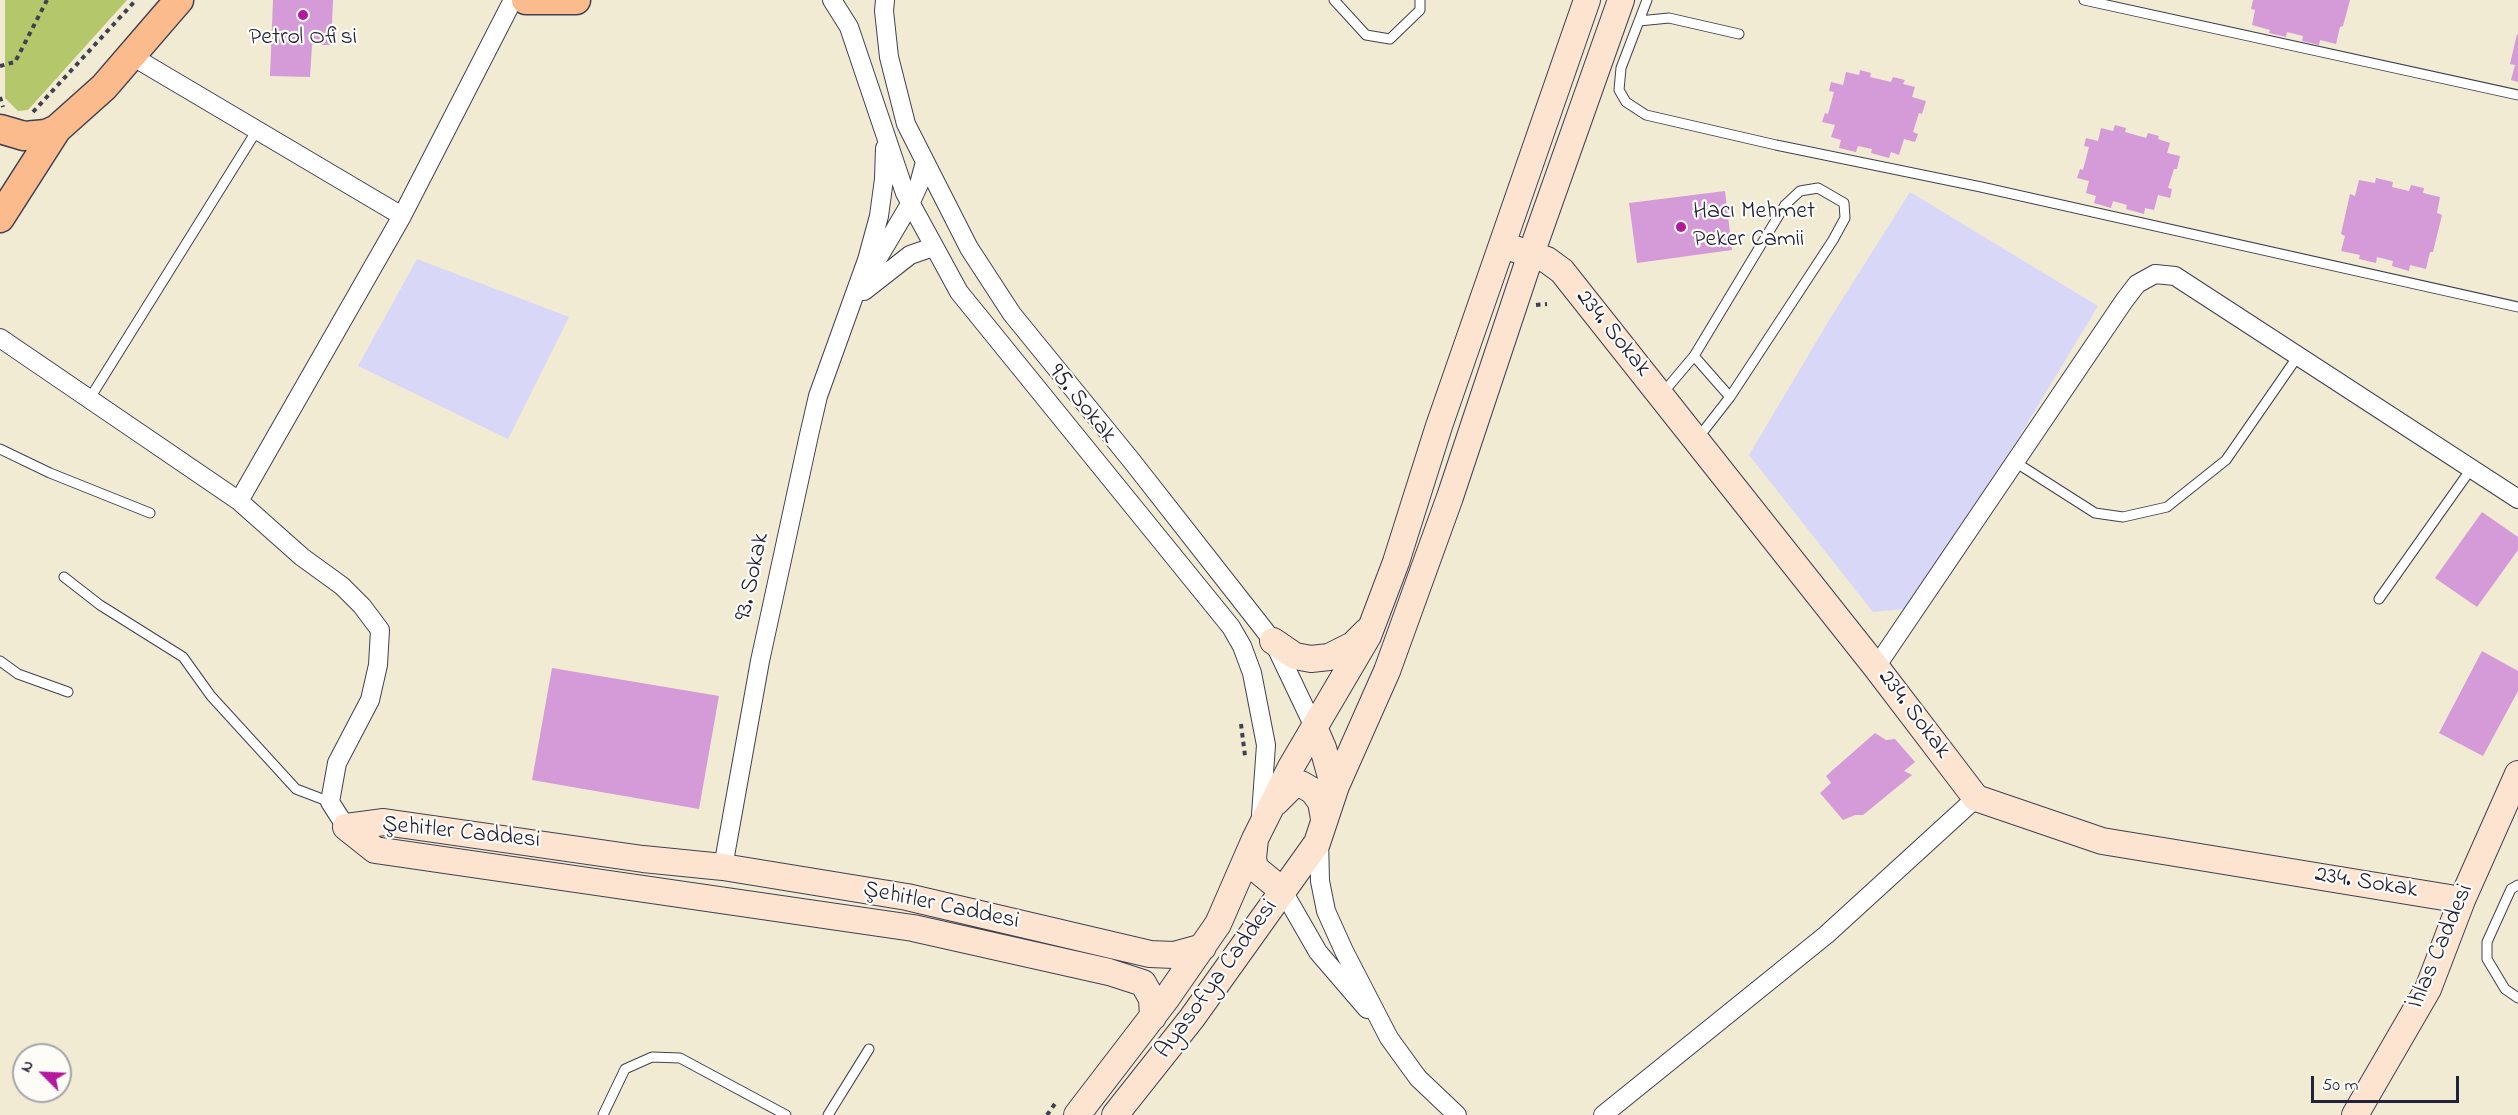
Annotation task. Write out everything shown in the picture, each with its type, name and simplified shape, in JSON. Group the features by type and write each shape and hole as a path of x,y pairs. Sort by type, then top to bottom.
{"main road":[{"path":"0,218 57,129 104,87 179,0"},
{"path":"526,0 576,0"},
{"path":"4,120 24,136 46,134 57,129"}],"street":[{"path":"239,501 402,216 513,0"},
{"name":"95. Sokak","path":"832,0 849,27 910,204 959,292 1231,627 1242,646 1252,673 1266,745 1263,809 1255,839"},
{"name":"95. Sokak","path":"885,0 889,57 906,124 969,248 1012,314 1131,460 1273,641 1314,727"},
{"path":"1077,1115 1152,1017 1218,924 1270,810 1314,727 1349,671 1372,627 1396,562 1439,426 1501,245 1587,0"},
{"name":"Ayasofya Caddesi","path":"1115,1115 1192,1018 1283,891 1323,824 1391,661 1450,497 1531,254 1621,0"},
{"path":"130,55 402,216"},
{"path":"851,302 867,260 879,216 884,179 885,135"},
{"path":"851,302 910,204 925,162"},
{"name":"234. Sokak","path":"1501,245 1547,260 1562,271 1977,798 2102,842 2462,900"},
{"path":"851,302 910,255 933,247"},
{"path":"1876,667 2124,301 2137,284 2155,274 2175,276 2518,499"},
{"name":"93. Sokak","path":"723,867 760,661 809,435 818,396 851,302"},
{"path":"0,338 239,501 302,557 342,586 362,606 380,630 378,665 370,700 338,763 330,802 346,827"},
{"path":"1009,354 1032,338"},
{"path":"1273,641 1295,656 1311,659 1329,657 1353,645 1372,627"},
{"path":"1314,727 1331,777 1323,824 1320,881 1326,911 1382,1026"},
{"name":"İhlas Caddesi","path":"2355,1115 2428,988 2462,900 2518,774"},
{"path":"1270,810 1292,786 1301,784 1313,790 1321,802 1323,824"},
{"path":"1604,1115 1826,935 1977,798"},
{"name":"Şehitler Caddesi","path":"346,827 384,822 531,841 643,859 723,867 907,897 1150,954 1174,955 1203,947"},
{"name":"Şehitler Caddesi","path":"346,827 375,850 913,928 1108,972 1143,983 1152,999 1152,1017"},
{"path":"1255,839 1253,858 1256,868 1283,891 1318,952 1382,1026 1418,1078 1457,1115"},
{"path":"527,872 531,841"},
{"path":"640,889 643,859"},
{"path":"1018,951 1020,924"}],"lane":[{"path":"1334,0 1366,35 1390,39 1420,10 1420,0"},
{"path":"1647,0 1621,68 1619,90 1626,102 1646,115 2518,307"},
{"path":"2084,0 2518,94"},
{"path":"1639,21 1670,18 1739,34"},
{"path":"90,398 257,130"},
{"path":"1661,395 1695,356 1785,205 1800,191 1818,189 1844,203 1845,218 1833,240 1730,397 1696,440"},
{"path":"1695,356 1730,397"},
{"path":"2015,462 2095,513 2123,517 2167,507 2226,460 2298,356"},
{"path":"0,449 50,473 150,513"},
{"path":"2379,599 2471,469"},
{"path":"64,577 100,605 183,657 211,696 296,789 330,802"},
{"path":"0,661 18,674 68,692"},
{"path":"2518,885 2511,889 2487,942 2487,958 2505,989 2518,998"},
{"path":"828,1115 869,1049"},
{"path":"603,1115 625,1069 652,1058 680,1058 786,1115"}],"path":[{"path":"0,66 15,62 47,0"},
{"path":"31,115 136,0"},
{"path":"0,98 4,120"},
{"path":"1241,724 1246,764"}],"shaded area":[{"path":"1910,192 2098,306 2016,442 1904,609 1873,612 1749,455 1831,317"},
{"path":"417,259 569,317 508,439 358,366"}],"green space":[{"path":"5,0 127,0 28,110 18,111 5,98"}],"building":[{"path":"273,0 333,0 331,45 312,45 310,77 270,76"},
{"path":"2253,0 2350,0 2336,44 2320,40 2319,45 2302,41 2303,36 2287,32 2286,37 2269,33 2270,30 2252,25 2255,10 2251,9"},
{"path":"2517,34 2518,82 2511,80 2515,65 2510,64"},
{"path":"1860,70 1871,73 1870,77 1891,82 1893,77 1905,80 1903,84 1915,87 1912,97 1926,101 1922,114 1919,113 1913,132 1918,134 1915,142 1904,139 1899,155 1891,152 1889,158 1871,153 1872,149 1858,146 1856,152 1839,148 1841,140 1831,137 1835,125 1822,122 1825,113 1828,114 1834,92 1829,91 1831,82 1843,85 1846,72 1859,75"},
{"path":"2115,125 2126,128 2125,132 2146,138 2148,133 2159,136 2158,139 2170,143 2167,153 2180,156 2168,188 2172,189 2170,198 2158,195 2154,210 2145,208 2144,214 2126,209 2127,205 2113,201 2111,208 2094,203 2096,196 2086,193 2089,181 2077,178 2080,169 2083,170 2089,147 2084,146 2086,138 2098,141 2101,128 2113,131"},
{"path":"2376,178 2393,182 2392,187 2409,191 2411,185 2424,188 2423,193 2440,197 2437,213 2442,215 2433,252 2430,252 2426,269 2410,265 2409,271 2392,266 2393,261 2377,257 2376,263 2359,259 2360,255 2341,251 2345,236 2341,234 2350,194 2355,196 2359,180 2375,183"},
{"name":"Hacı Mehmet Peker Camii","path":"1725,191 1732,250 1637,263 1629,203"},
{"path":"2482,512 2518,537 2518,550 2477,607 2435,578"},
{"path":"2482,651 2518,671 2518,691 2483,756 2439,733"},
{"path":"552,668 719,696 699,809 532,780"},
{"path":"1875,733 1886,740 1895,739 1915,762 1904,771 1912,775 1863,815 1855,815 1843,820 1820,793 1831,783 1826,776"}],"place":[{"name":"Petrol Ofisi","path":"303,15"},
{"name":"Hacı Mehmet Peker Camii","path":"1681,227"}]}
